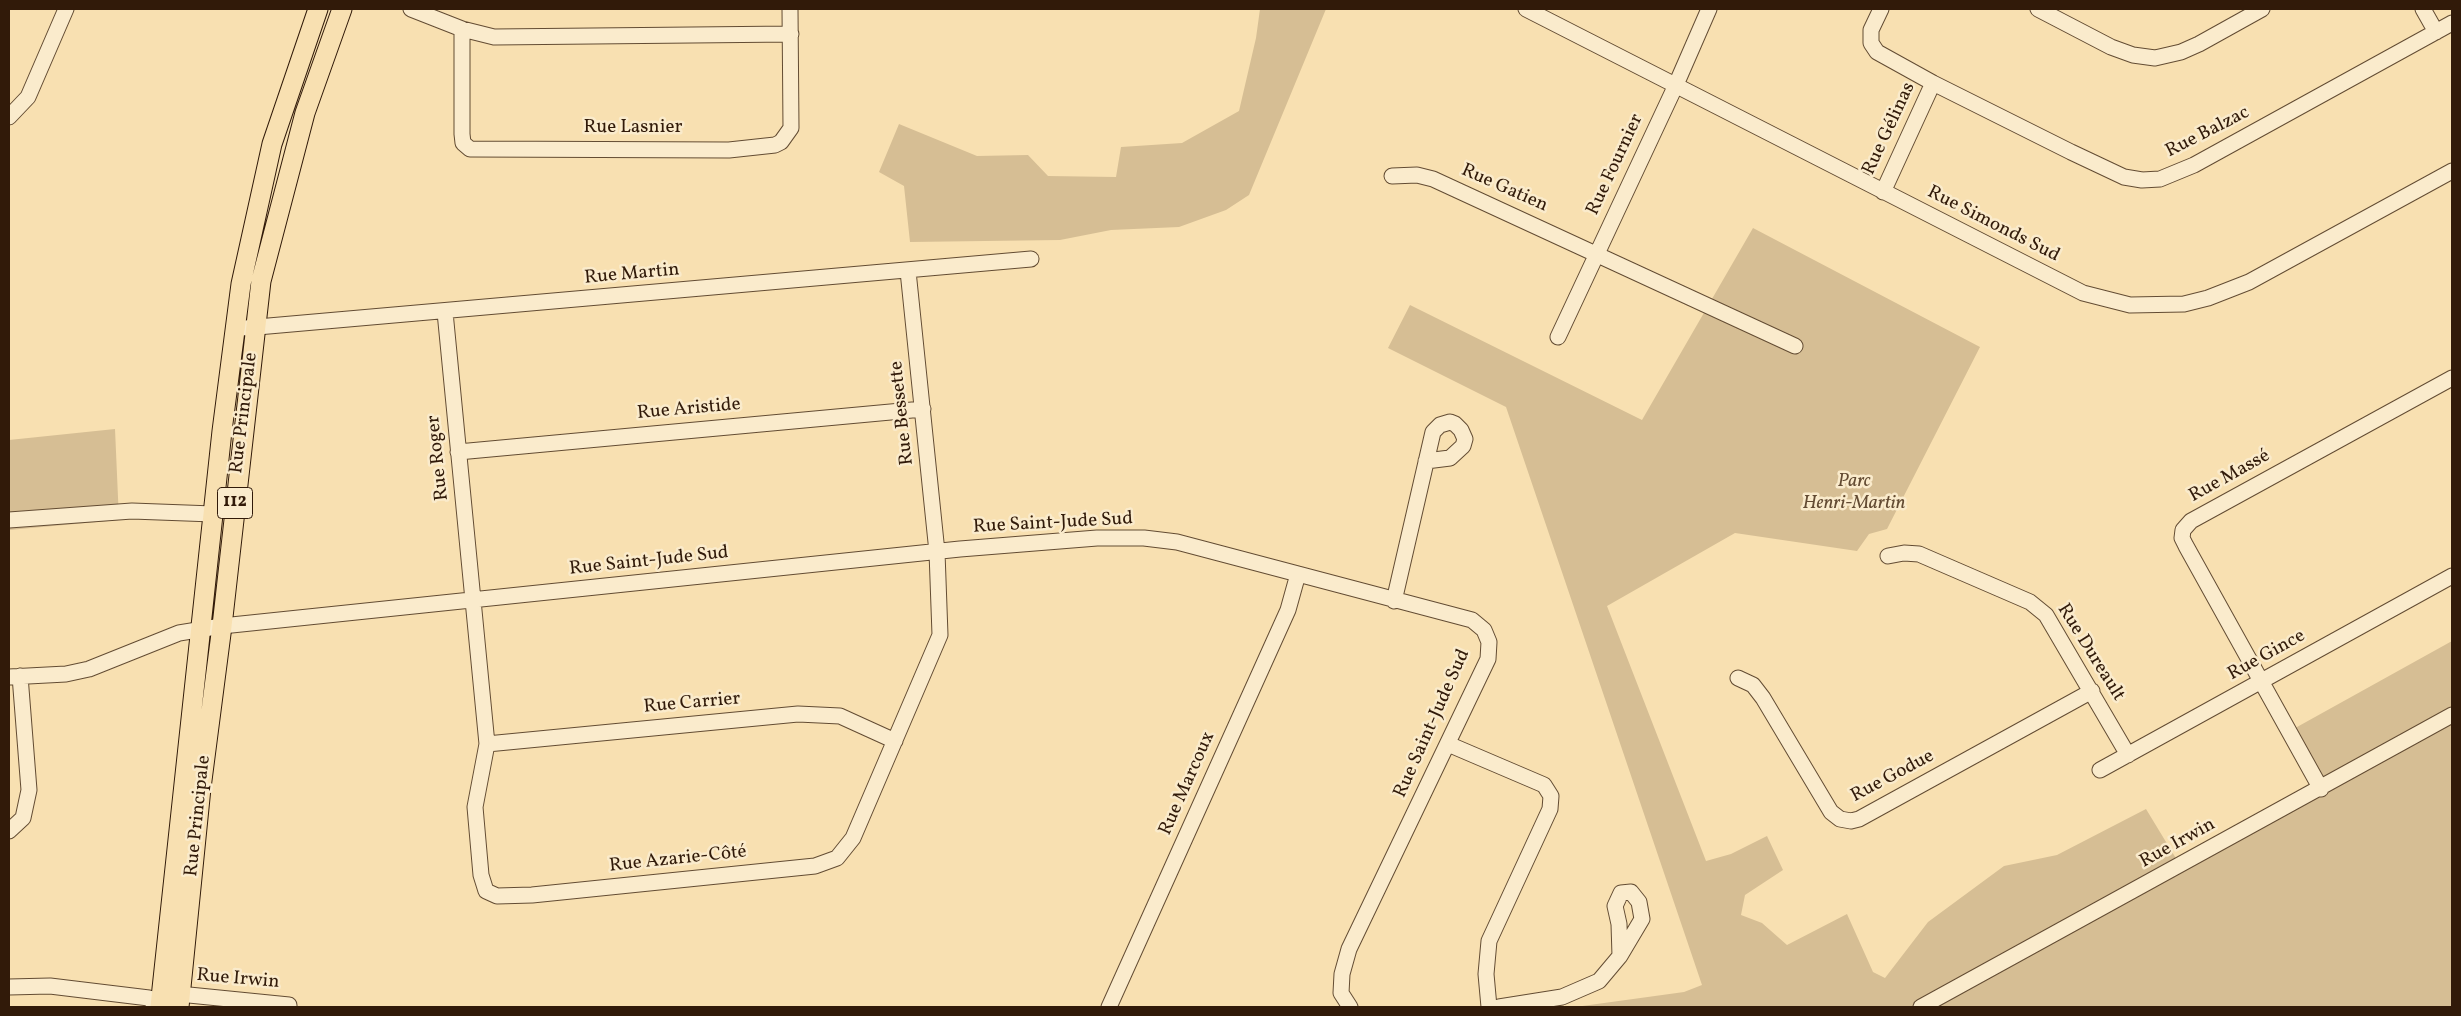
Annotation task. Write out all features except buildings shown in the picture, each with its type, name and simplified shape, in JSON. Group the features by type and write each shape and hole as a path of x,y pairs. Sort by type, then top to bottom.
{"main road":[{"name":"Rue Principale","path":"165,1001 214,514 241,284 272,144 318,9"},
{"name":"Rue Principale","path":"165,1001 201,788 222,626 261,281 305,114 342,9"}],"street":[{"path":"9,117 28,97 66,9"},
{"path":"411,9 462,29 494,37 791,34"},
{"name":"Rue Lasnier","path":"462,29 462,134 463,144 470,149 729,150 775,145 781,142 791,128 790,9"},
{"name":"Rue Simonds Sud","path":"1526,9 2083,293 2130,305 2161,306 2184,304 2208,298 2249,282 2452,171"},
{"name":"Rue Fournier","path":"1558,337 1709,9"},
{"name":"Rue Balzac","path":"1881,9 1871,30 1871,43 1877,52 1933,83 2124,177 2142,180 2160,179 2194,165 2452,23"},
{"path":"2038,9 2111,46 2134,55 2155,58 2181,52 2199,44 2262,9"},
{"path":"2423,9 2436,32"},
{"name":"Rue Gélinas","path":"1883,192 1933,83"},
{"name":"Rue Gatien","path":"1392,176 1417,174 1433,179 1597,253 1795,346"},
{"name":"Rue Martin","path":"236,328 256,328 444,312 1031,259"},
{"name":"Rue Bessette","path":"908,271 937,552"},
{"name":"Rue Roger","path":"444,312 473,601"},
{"name":"Rue Massé","path":"2321,789 2186,546 2182,538 2183,530 2191,521 2452,378"},
{"name":"Rue Aristide","path":"458,452 923,409"},
{"path":"1394,600 1426,461"},
{"path":"9,520 139,510 214,514"},
{"name":"Rue Saint-Jude Sud","path":"14,677 66,674 89,669 179,633 222,626 937,552 1097,538 1144,538 1176,542 1472,620 1484,630 1488,642 1488,659 1349,949 1342,974 1341,993 1350,1007"},
{"name":"Rue Azarie-Côté","path":"473,601 487,744 475,807 481,875 486,891 497,896 532,895 805,867 837,858 853,838 940,635 937,552"},
{"name":"Rue Dureault","path":"1888,556 1904,553 1919,554 2030,602 2046,615 2128,755"},
{"name":"Rue Marcoux","path":"1109,1007 1288,610 1298,574"},
{"name":"Rue Gince","path":"2100,770 2452,576"},
{"path":"9,831 23,818 29,790 14,677"},
{"name":"Rue Godue","path":"1738,678 1753,685 1763,698 1831,812 1840,819 1851,821 1859,819 2092,691"},
{"name":"Rue Carrier","path":"487,744 798,714 840,716 895,740"},
{"name":"Rue Irwin","path":"1921,1007 2321,789 2452,715"},
{"path":"1448,744 1544,785 1551,796 1550,809 1489,941 1486,974 1489,1007"},
{"path":"1499,1007 1562,998 1598,981 1620,956"},
{"name":"Rue Irwin","path":"9,987 50,986 165,1001 289,1005 289,1007"}],"green space":[{"path":"1260,9 1326,9 1249,195 1226,210 1179,227 1111,230 1060,240 910,242 904,186 879,172 899,124 977,156 1028,155 1048,176 1116,177 1121,147 1182,143 1239,111 1256,38"},
{"name":"Parc Henri-Martin","path":"1753,228 1980,347 1887,529 1869,534 1857,551 1735,533 1607,606 1706,861 1731,854 1767,836 1783,870 1745,895 1741,915 1762,923 1787,945 1847,914 1873,972 1885,978 1928,922 2004,866 2057,855 2146,809 2180,865 2321,789 2288,732 2452,641 2452,1007 1575,1007 1684,992 1702,985 1506,407 1388,348 1410,305 1642,420"},
{"path":"115,429 119,520 9,530 9,440"}]}
